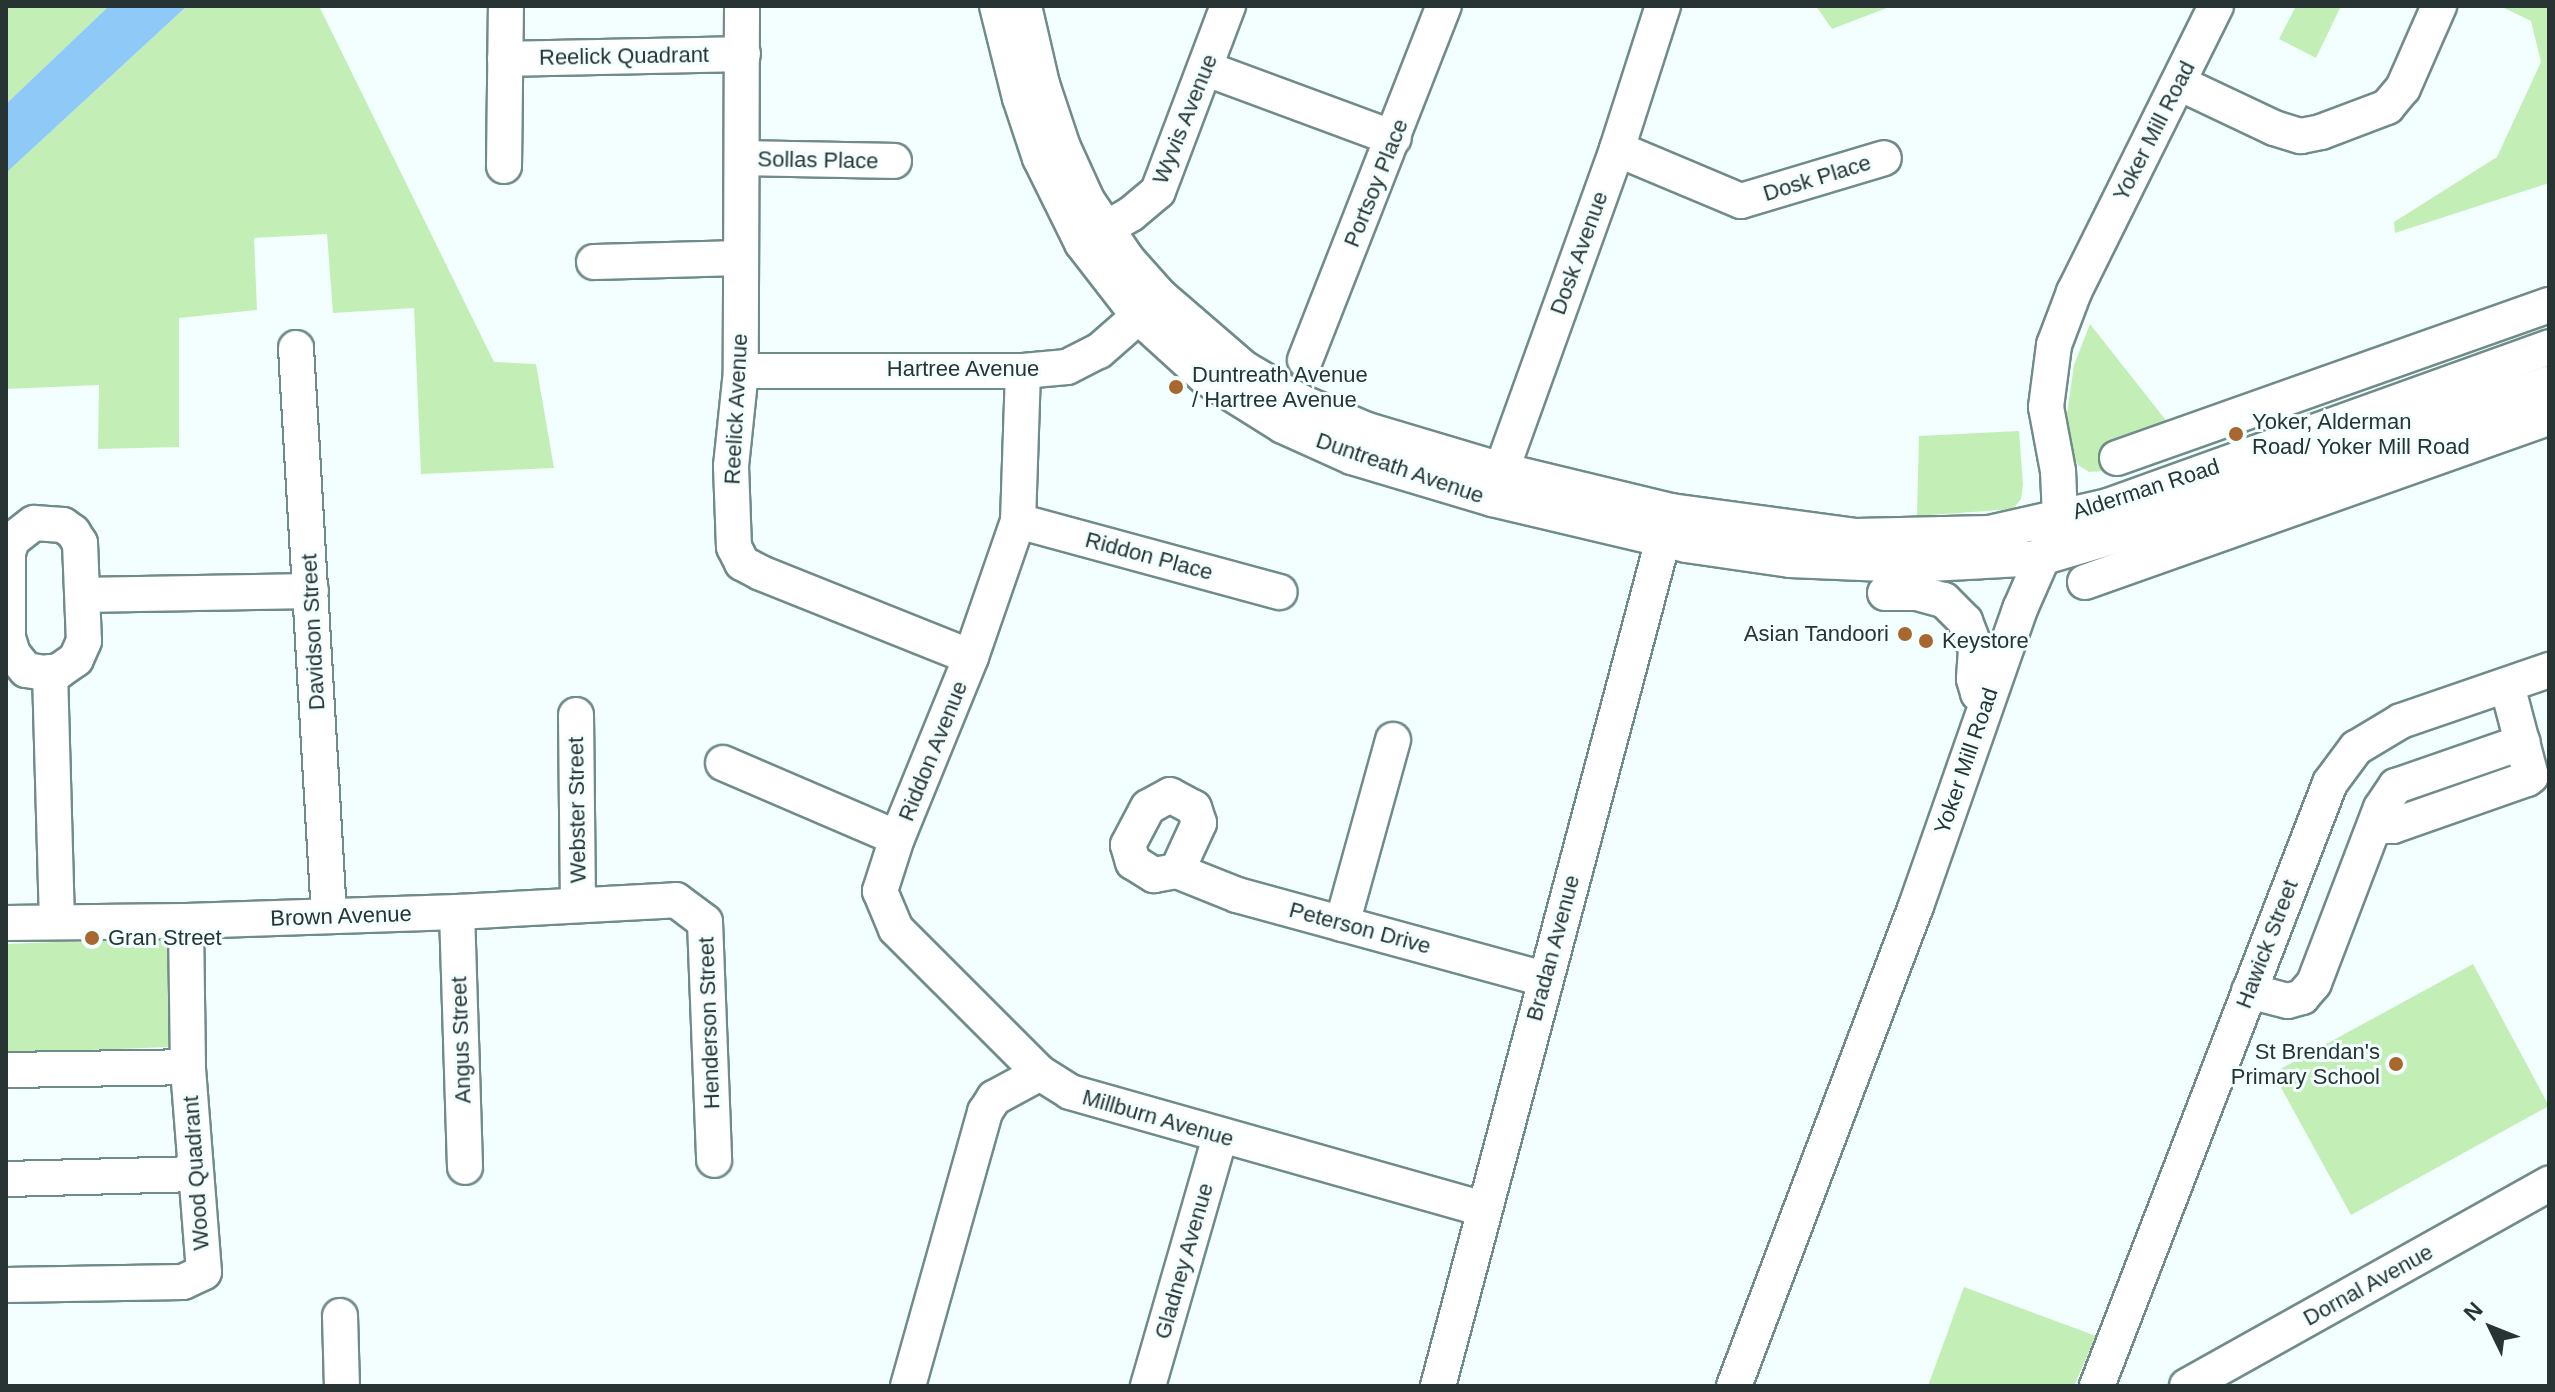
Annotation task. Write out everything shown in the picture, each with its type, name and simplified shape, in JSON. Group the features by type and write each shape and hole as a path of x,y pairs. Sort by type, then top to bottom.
{"street":[{"path":"504,166 506,6"},
{"name":"Reelick Avenue","path":"742,6 741,371 731,466 734,547 742,563 971,657"},
{"name":"Duntreath Avenue","path":"997,6 1008,59 1040,158 1094,235 1150,307 1301,402 1496,485 1667,525 1790,560 1846,564 1991,563 2041,558"},
{"name":"Duntreath Avenue","path":"1024,6 1042,84 1063,147 1087,200 1094,235"},
{"name":"Wyvis Avenue","path":"1094,235 1131,214 1158,191 1207,69 1228,6"},
{"name":"Portsoy Place","path":"1305,360 1444,6"},
{"name":"Dosk Avenue","path":"1496,485 1617,149 1663,6"},
{"name":"Yoker Mill Road","path":"1734,1386 1916,906 1987,700 2041,558 2060,518 2058,471 2046,407 2054,345 2074,292 2216,6"},
{"path":"2179,83 2274,128 2301,136 2321,132 2387,107 2403,88 2439,6"},
{"name":"Reelick Quadrant","path":"505,59 743,54"},
{"path":"1207,69 1394,138"},
{"name":"Dosk Place","path":"1617,149 1741,201 1884,158"},
{"name":"Sollas Place","path":"742,158 894,161"},
{"path":"594,262 741,258"},
{"name":"Alderman Road","path":"2117,458 2549,305"},
{"name":"Hartree Avenue","path":"741,371 1023,371 1067,367 1099,351 1150,307"},
{"name":"Alderman Road","path":"2060,518 2108,506 2549,347"},
{"name":"Davidson Street","path":"296,348 329,916"},
{"name":"Riddon Avenue","path":"1023,371 1018,521 971,657 897,838 880,891 896,929 1040,1073"},
{"name":"Alderman Road","path":"2085,582 2204,521 2549,383"},
{"name":"Alderman Road","path":"2041,558 2204,521 2549,418"},
{"name":"Duntreath Avenue","path":"1667,525 1856,536 1989,533 2060,518"},
{"name":"Riddon Place","path":"1018,521 1280,592"},
{"path":"34,523 63,525 73,532 80,543 84,641 76,659 50,672 26,670 13,654 8,638 8,553 22,529 34,523"},
{"name":"Bradan Avenue","path":"1438,1386 1667,525"},
{"path":"83,595 311,591"},
{"path":"1885,593 1917,593 1944,600 1965,621 1976,649 1974,679 1978,693 1987,700"},
{"name":"Hawick Street","path":"2098,1385 2330,783 2356,748 2401,721 2549,670"},
{"path":"50,672 57,920"},
{"path":"2249,991 2288,1001 2302,997 2314,983 2375,826 2393,826 2531,776 2507,685"},
{"name":"Webster Street","path":"576,715 578,905"},
{"path":"1342,924 1393,740"},
{"path":"723,763 897,838"},
{"name":"Peterson Drive","path":"1177,871 1237,895 1544,979"},
{"name":"Brown Avenue","path":"6,923 457,912 676,900"},
{"name":"Henderson Street","path":"676,900 705,922 714,1160"},
{"name":"Angus Street","path":"457,912 465,1167"},
{"name":"Wood Quadrant","path":"6,1285 183,1282 204,1272 188,1067 186,921"},
{"path":"6,1070 188,1067"},
{"path":"918,1384 985,1112 994,1098 1040,1073"},
{"name":"Millburn Avenue","path":"1040,1073 1070,1092 1483,1209"},
{"name":"Gladney Avenue","path":"1148,1386 1220,1136"},
{"path":"6,1179 195,1174"},
{"name":"Dornal Avenue","path":"2187,1386 2549,1184"},
{"path":"340,1316 342,1386"}],"green space":[{"path":"6,6 109,6 6,104"},
{"path":"187,6 319,6 494,362 536,364 554,468 421,474 414,308 333,313 327,234 254,238 257,310 179,318 179,447 98,449 99,385 6,389 6,173"},
{"path":"1816,6 1892,6 1832,29"},
{"path":"2296,6 2341,6 2316,58 2279,39"},
{"path":"2500,6 2549,6 2549,183 2395,233 2394,222 2497,157 2541,62 2531,21"},
{"path":"2090,324 2172,428 2100,457 2103,471 2089,472 2078,465 2071,452 2067,414 2074,365"},
{"path":"2019,431 2023,485 2021,499 2013,509 1917,516 1919,436"},
{"path":"163,938 174,943 171,1047 6,1053 6,944"},
{"path":"2473,964 2549,1106 2351,1215 2273,1073"},
{"path":"1964,1287 2096,1336 2074,1386 1928,1386"}],"water":[{"path":"109,6 187,6 6,173 6,104"}],"place":[{"name":"Duntreath Avenue / Hartree Avenue","path":"1176,387"},
{"name":"Yoker, Alderman Road/ Yoker Mill Road","path":"2236,434"},
{"name":"Asian Tandoori","path":"1905,634"},
{"name":"Keystore","path":"1926,641"},
{"name":"Gran Street","path":"92,938"},
{"name":"St Brendan's Primary School","path":"2396,1064"}]}
